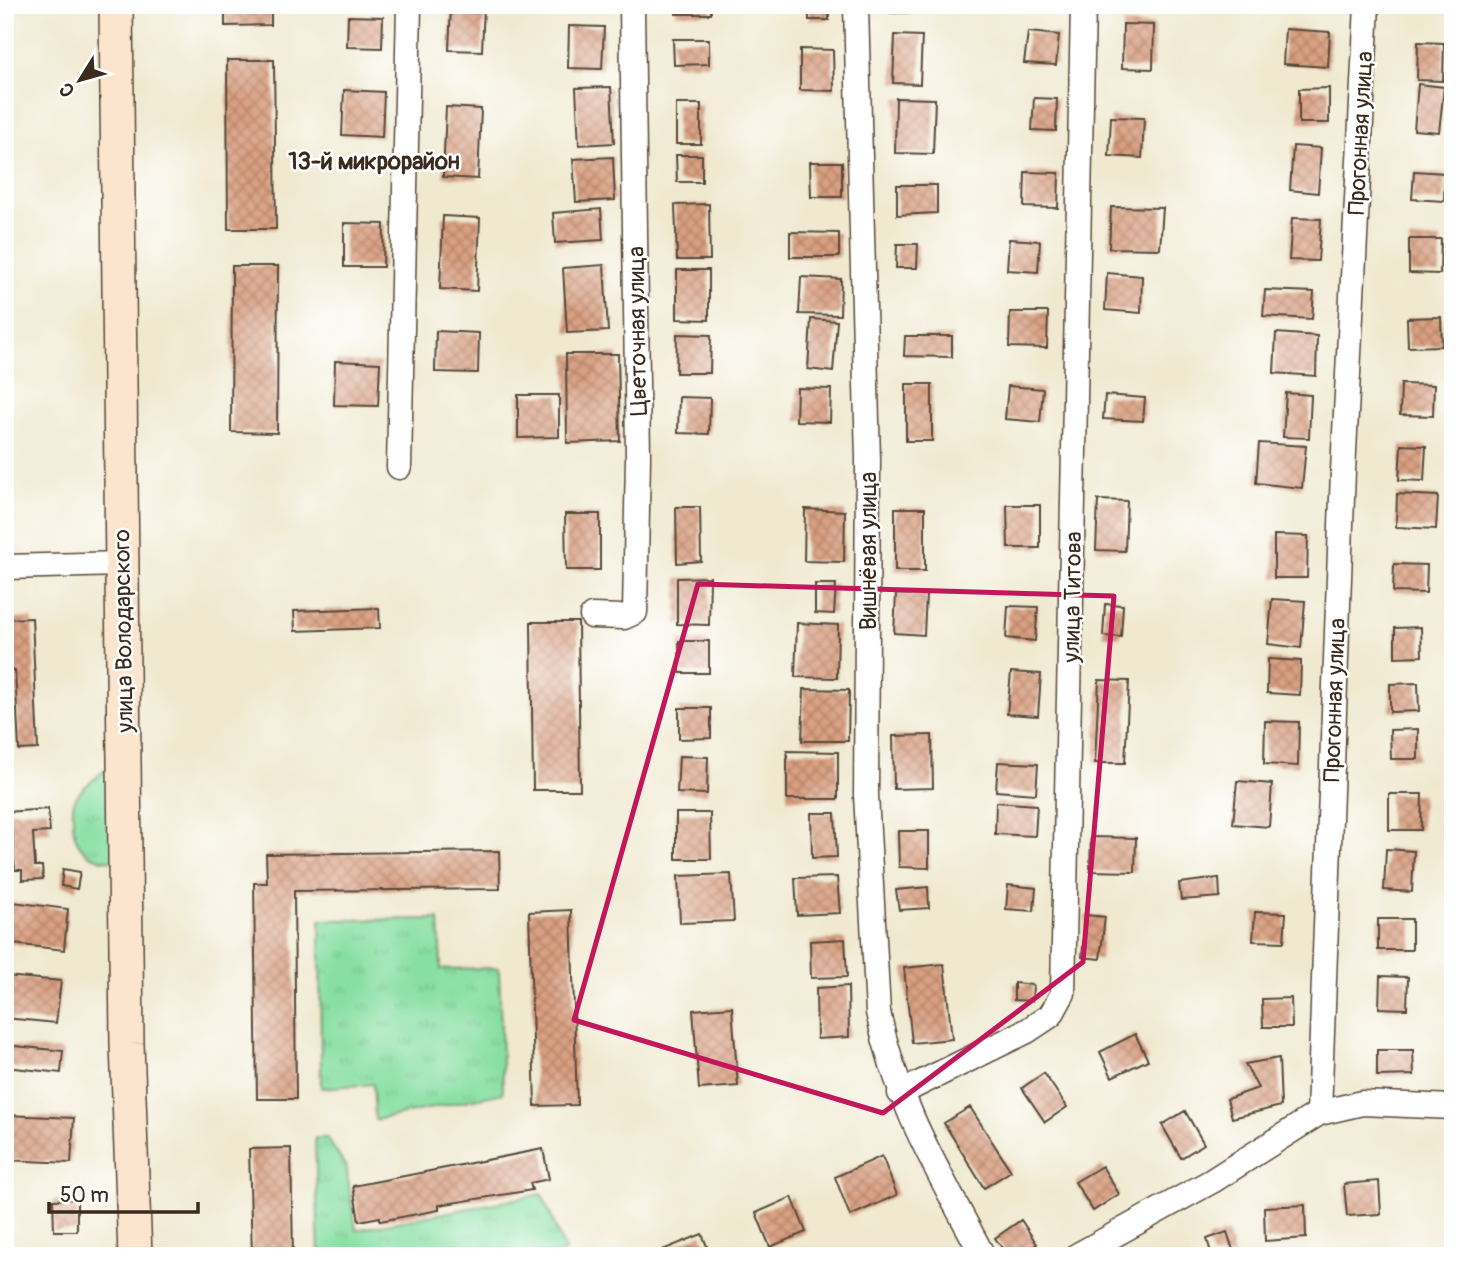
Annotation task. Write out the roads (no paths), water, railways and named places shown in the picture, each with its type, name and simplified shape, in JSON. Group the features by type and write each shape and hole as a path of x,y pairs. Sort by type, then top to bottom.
{"main road":[{"name":"улица Володарского","path":"116,5 127,1044 135,1256"}],"street":[{"path":"399,467 409,5"},
{"name":"Цветочная улица","path":"592,616 624,617 635,612 639,485 632,5"},
{"name":"Вишнёвая улица","path":"856,5 868,460 866,794 878,1012 900,1093 984,1256"},
{"name":"улица Титова","path":"900,1093 1027,1031 1051,1015 1063,993 1083,5"},
{"name":"Прогонная улица","path":"1319,1113 1342,471 1367,5"},
{"path":"5,567 123,564"},
{"path":"1076,1256 1212,1181 1319,1113 1362,1103 1453,1107"}],"district":[{"name":"13-й микрорайон","path":"374,161"}]}
